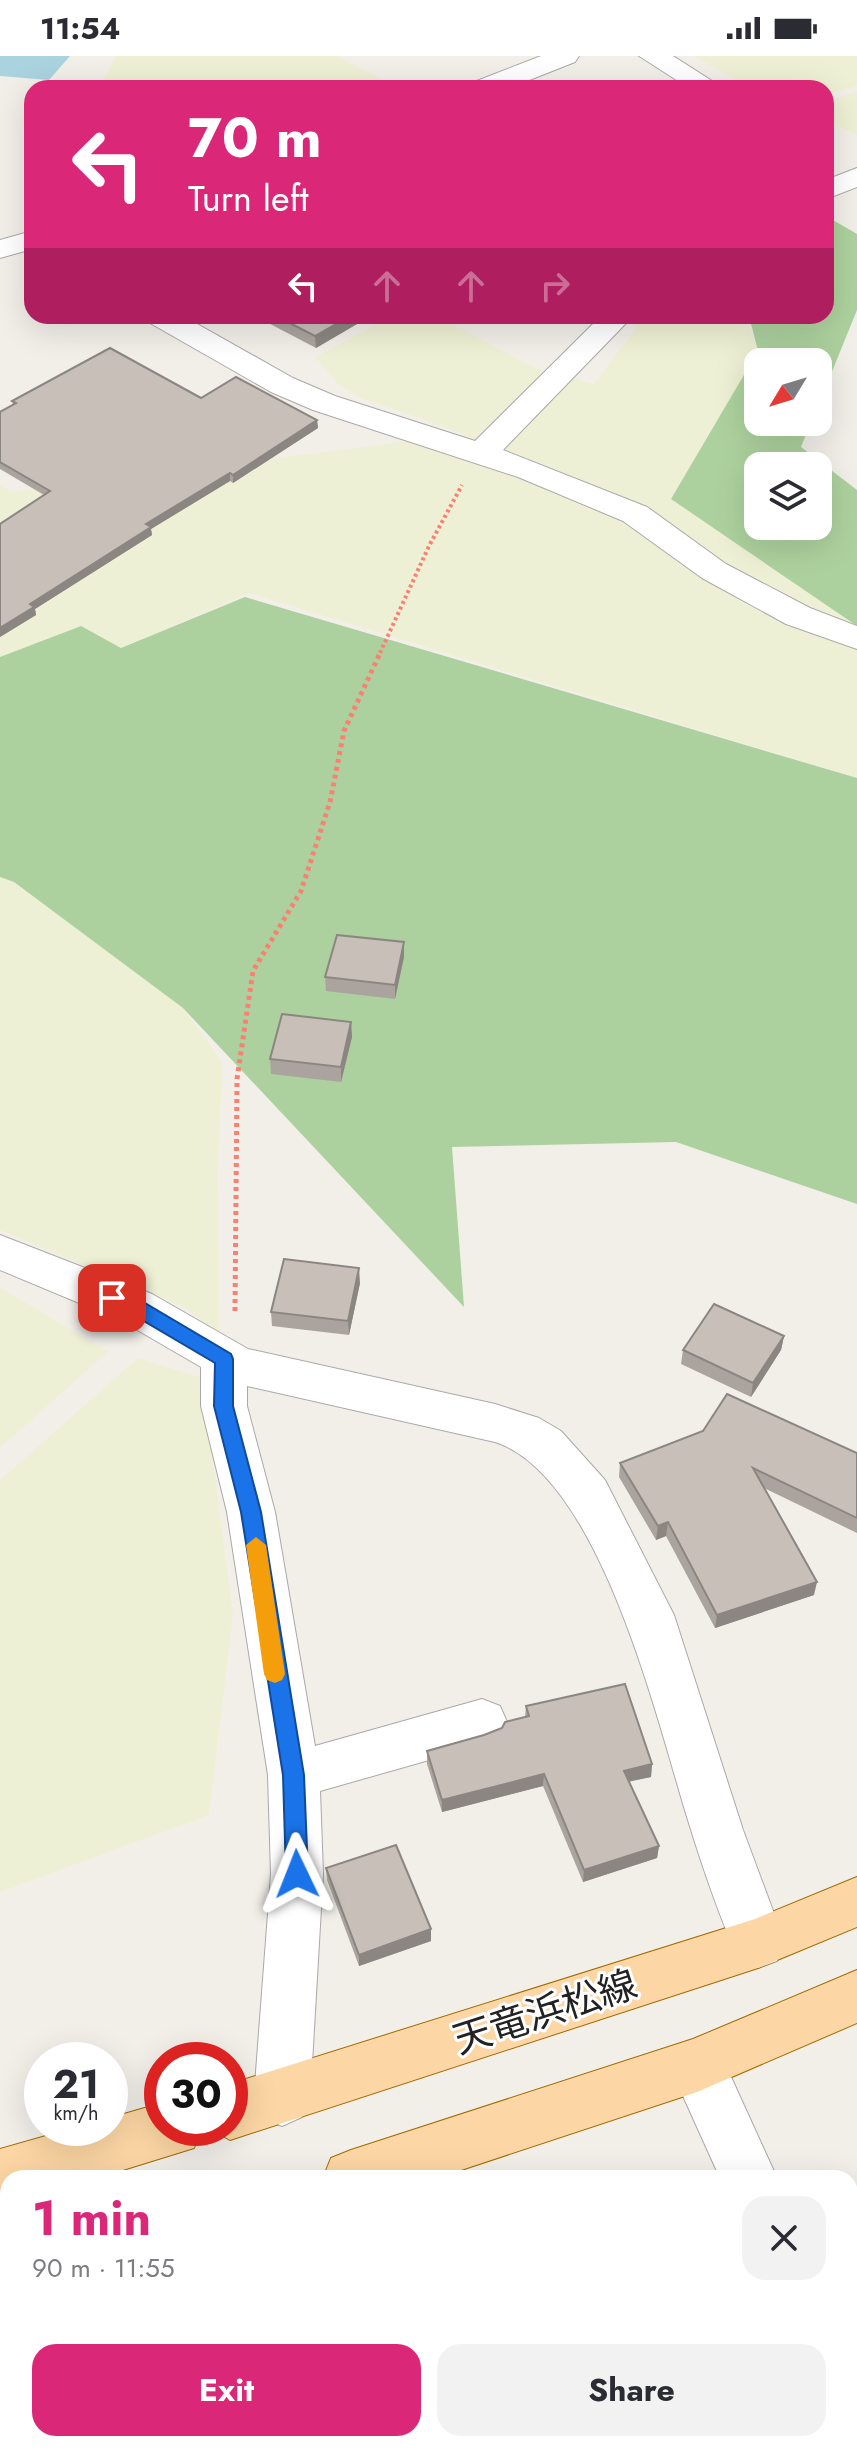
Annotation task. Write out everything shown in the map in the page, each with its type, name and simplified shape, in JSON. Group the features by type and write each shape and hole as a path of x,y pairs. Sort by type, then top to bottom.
{"main road":[{"name":"天竜浜松線","path":"248,2107 758,1943 857,1902"},
{"path":"375,2170 697,2065 857,1996"},
{"path":"25,2170 144,2136"}],"street":[{"path":"488,56 525,80"},
{"path":"529,80 565,56"},
{"path":"653,56 695,80"},
{"path":"834,182 852,165"},
{"path":"0,249 24,242"},
{"path":"175,324 282,385 324,403 530,470 635,514 714,571 798,616 857,638"},
{"path":"481,454 610,324"},
{"path":"0,1252 136,1307 228,1361 495,1423 523,1432 544,1445 588,1494 649,1615 717,1830 758,1943"},
{"path":"228,1361 224,1406 251,1512 294,1775 297,1874 282,2098"},
{"path":"294,1775 482,1722"},
{"path":"697,2065 745,2170"}],"path":[{"path":"228,1361 236,1301 237,1079 253,971 301,891 330,802 341,741 356,700 390,635 429,546 481,454"}],"green space":[{"path":"116,56 336,56 384,80 103,80"},
{"path":"694,56 857,56 857,86 834,93 834,80 735,80"},
{"path":"857,91 857,135 834,125 834,99"},
{"path":"834,221 857,234 857,310 832,372 832,348 757,348 751,324 834,324"},
{"path":"377,324 452,324 535,368 594,384 639,324 749,324 757,348 744,348 744,375 671,499 857,626 857,778 249,593 121,648 80,626 0,657 0,485 12,492 464,434 361,398 339,385 315,357"},
{"path":"744,375 744,436 805,436 801,447 808,452 744,452 744,540 832,540 832,471 857,490 857,626 671,499"},
{"path":"245,597 857,778 857,1204 676,1142 452,1147 464,1307 183,1008 14,882 0,877 0,657 81,626 121,648"},
{"path":"0,877 14,882 183,1008 222,1062 218,1171 219,1336 186,1308 0,1230"},
{"path":"0,1287 108,1352 0,1448"},
{"path":"138,1358 202,1378 233,1614 209,1815 0,1892 0,1480"}],"water":[{"path":"0,56 70,56 49,80 0,76"}],"building":[{"path":"292,324 336,324 315,336"},
{"path":"110,348 201,398 236,377 317,420 233,475 230,473 146,524 151,527 30,604 34,607 0,628 0,524 50,491 0,462 0,412 16,403 12,401"},
{"path":"337,935 404,942 395,985 325,977"},
{"path":"282,1014 351,1022 341,1067 270,1059"},
{"path":"284,1259 359,1268 348,1321 271,1312"},
{"path":"714,1304 784,1336 753,1383 683,1350"},
{"path":"727,1394 857,1453 857,1518 753,1468 817,1582 717,1615 668,1522 658,1526 620,1463 703,1431"},
{"path":"625,1684 652,1764 624,1771 659,1846 584,1870 544,1774 442,1800 427,1751 484,1735 502,1728 505,1722 529,1716 526,1706"},
{"path":"396,1845 431,1929 359,1955 326,1868"}],"slow traffic":[{"path":"256,1545 275,1674"}],"route":[{"path":"112,1298 136,1307 224,1359 224,1406 251,1512 275,1677 294,1775 297,1874"}]}
